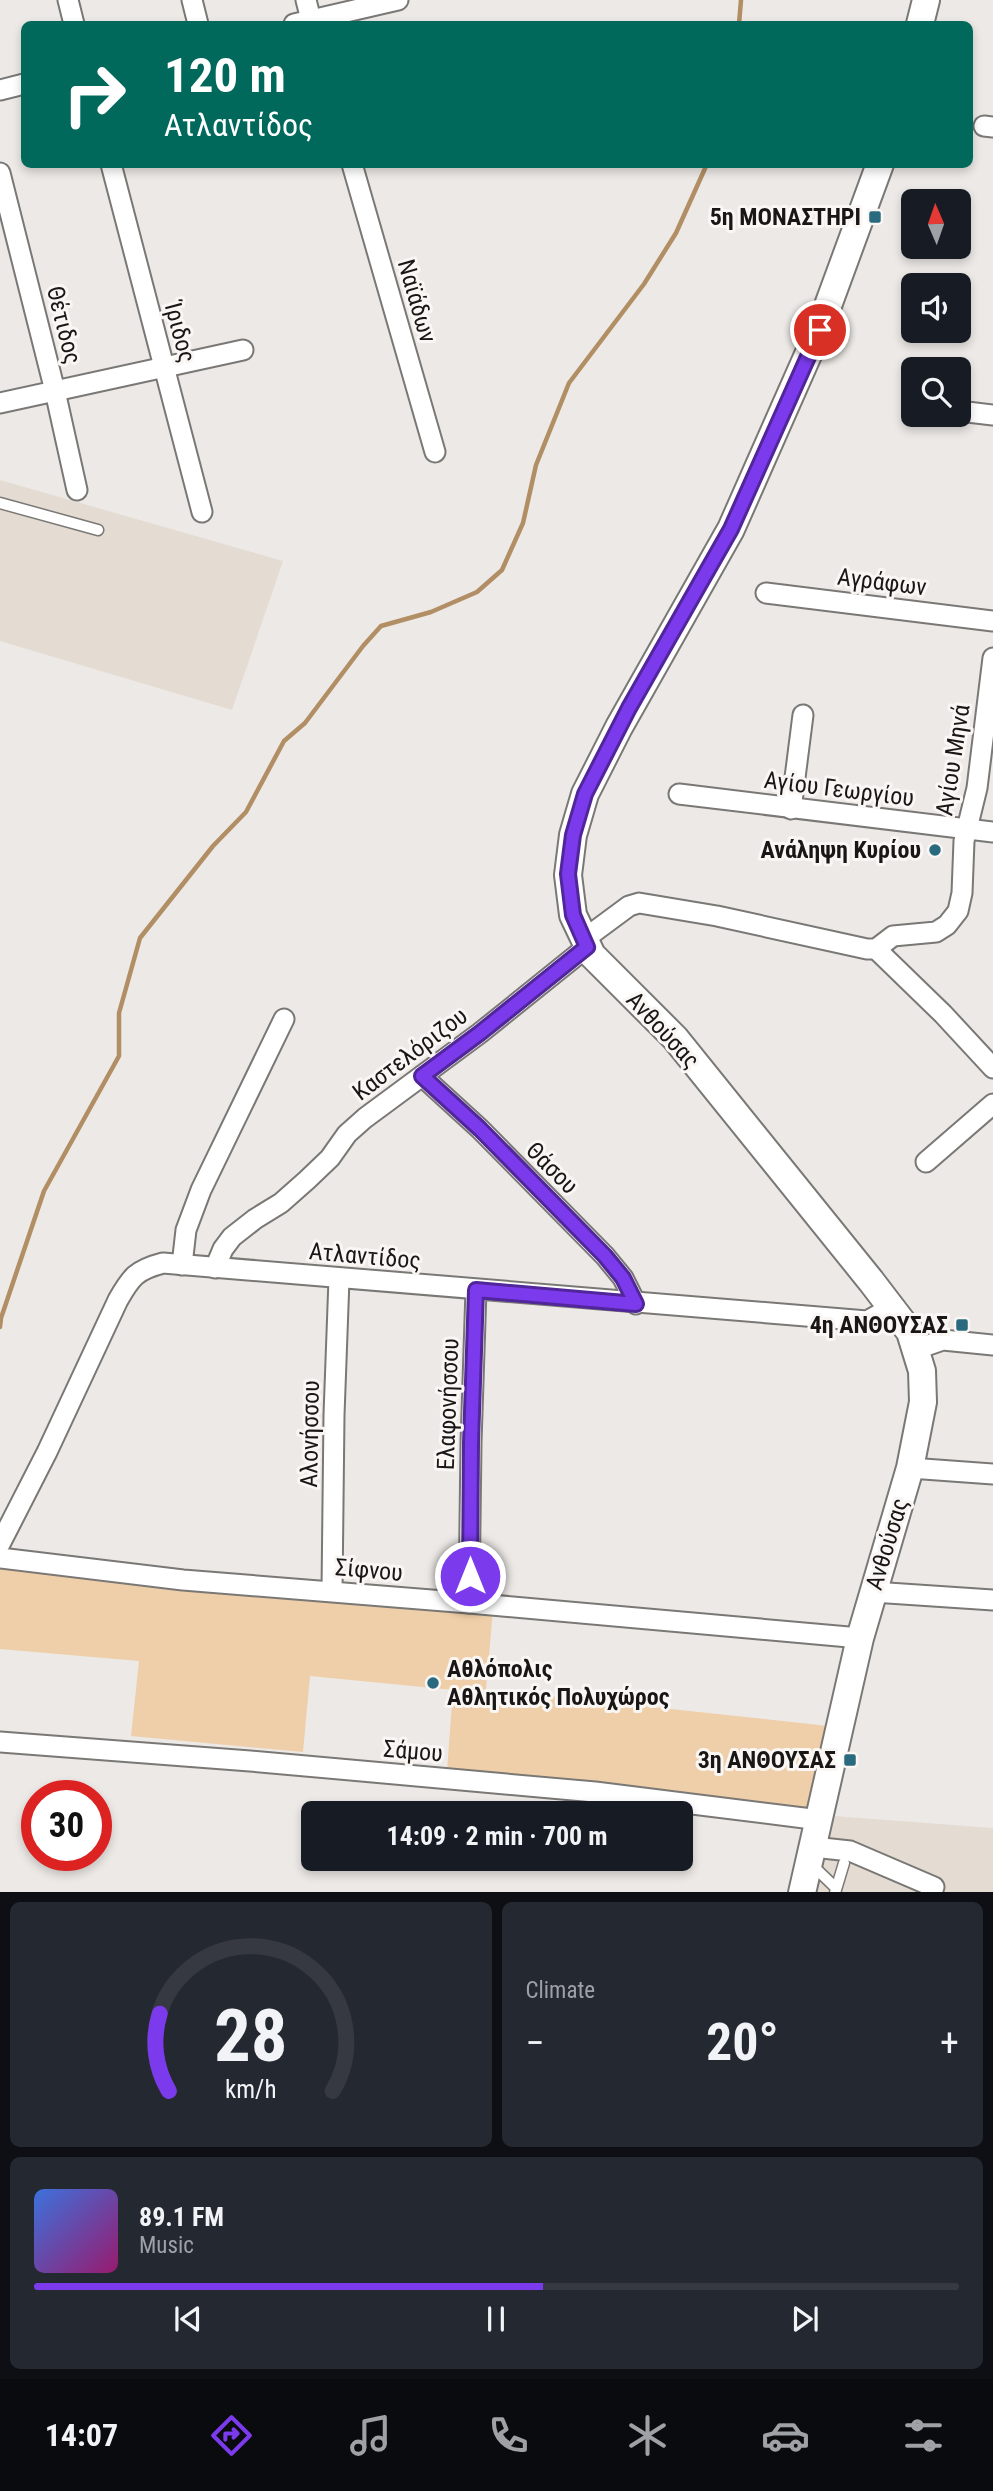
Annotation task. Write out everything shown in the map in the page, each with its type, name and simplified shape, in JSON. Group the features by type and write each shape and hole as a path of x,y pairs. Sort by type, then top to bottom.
{"street":[{"path":"68,0 73,21"},
{"path":"192,0 197,21"},
{"path":"306,0 306,21"},
{"path":"314,21 398,0"},
{"path":"921,21 926,0"},
{"path":"0,90 21,86"},
{"name":"Ίριδος","path":"112,168 202,512"},
{"name":"Ναϊάδων","path":"353,168 435,452"},
{"name":"Ανθούσας","path":"802,1892 860,1638 910,1468 923,1402 922,1371 917,1349 910,1332 892,1307 680,1044 601,964 585,943 573,915 568,874 573,835 585,794 619,727 731,529 820,330 879,168"},
{"name":"Θέτιδος","path":"0,173 77,490"},
{"path":"0,403 243,350"},
{"path":"971,412 993,415"},
{"name":"Αγράφων","path":"766,593 993,621"},
{"name":"Αγίου Μηνά","path":"876,949 893,936 930,933 947,925 960,906 966,828 977,788 993,658"},
{"path":"791,809 803,715"},
{"name":"Αγίου Γεωργίου","path":"679,794 993,832"},
{"name":"Καστελόριζου","path":"215,1268 223,1249 232,1237 281,1203 330,1158 347,1134 393,1096 480,1033 629,906 639,903 717,916 876,949"},
{"path":"876,949 943,1014 993,1068"},
{"path":"182,1265 186,1230 201,1190 284,1019"},
{"name":"Θάσου","path":"422,1076 480,1129 605,1256 623,1278 636,1304"},
{"path":"926,1162 993,1104"},
{"name":"Ατλαντίδος","path":"0,1544 47,1452 118,1300 130,1280 143,1269 163,1263 867,1321 892,1307"},
{"name":"Αλονήσσου","path":"332,1591 339,1279"},
{"name":"Ελαφονήσσου","path":"469,1602 476,1290"},
{"path":"917,1349 943,1340 993,1345"},
{"path":"910,1468 993,1474"},
{"name":"Σίφνου","path":"0,1558 183,1580 469,1602 860,1638"},
{"path":"873,1592 993,1600"},
{"name":"Σάμου","path":"0,1742 595,1792 820,1820"},
{"path":"811,1855 850,1851 934,1887"}],"lane":[{"path":"0,503 98,530"},
{"path":"811,1855 835,1890"},
{"path":"835,1890 844,1863"}],"shaded area":[{"path":"0,480 283,561 232,710 0,641"},
{"name":"Αθλόπολις Αθλητικός Πολυχώρος","path":"0,1569 493,1610 486,1689 828,1726 809,1810 447,1771 453,1690 310,1676 303,1752 131,1736 139,1661 0,1649"},
{"path":"834,1816 993,1828 993,1892 816,1892"}],"waterway":[{"path":"739,21 741,0"},
{"path":"0,1327 44,1191 119,1056 119,1013 140,938 213,846 246,812 284,741 305,723 381,626 431,612 477,592 502,570 523,523 536,465 569,383 644,284 676,233 705,168"}],"place":[{"name":"5η ΜΟΝΑΣΤΗΡΙ","path":"875,217"},
{"name":"Ανάληψη Κυρίου","path":"935,850"},
{"name":"4η ΑΝΘΟΥΣΑΣ","path":"962,1325"},
{"name":"Αθλόπολις Αθλητικός Πολυχώρος","path":"433,1683"},
{"name":"3η ΑΝΘΟΥΣΑΣ","path":"850,1760"}],"route":[{"path":"470,1576 476,1290 636,1304 623,1278 605,1256 480,1129 422,1076 587,947 573,915 568,874 573,835 585,794 629,708 731,529 820,330"}]}
